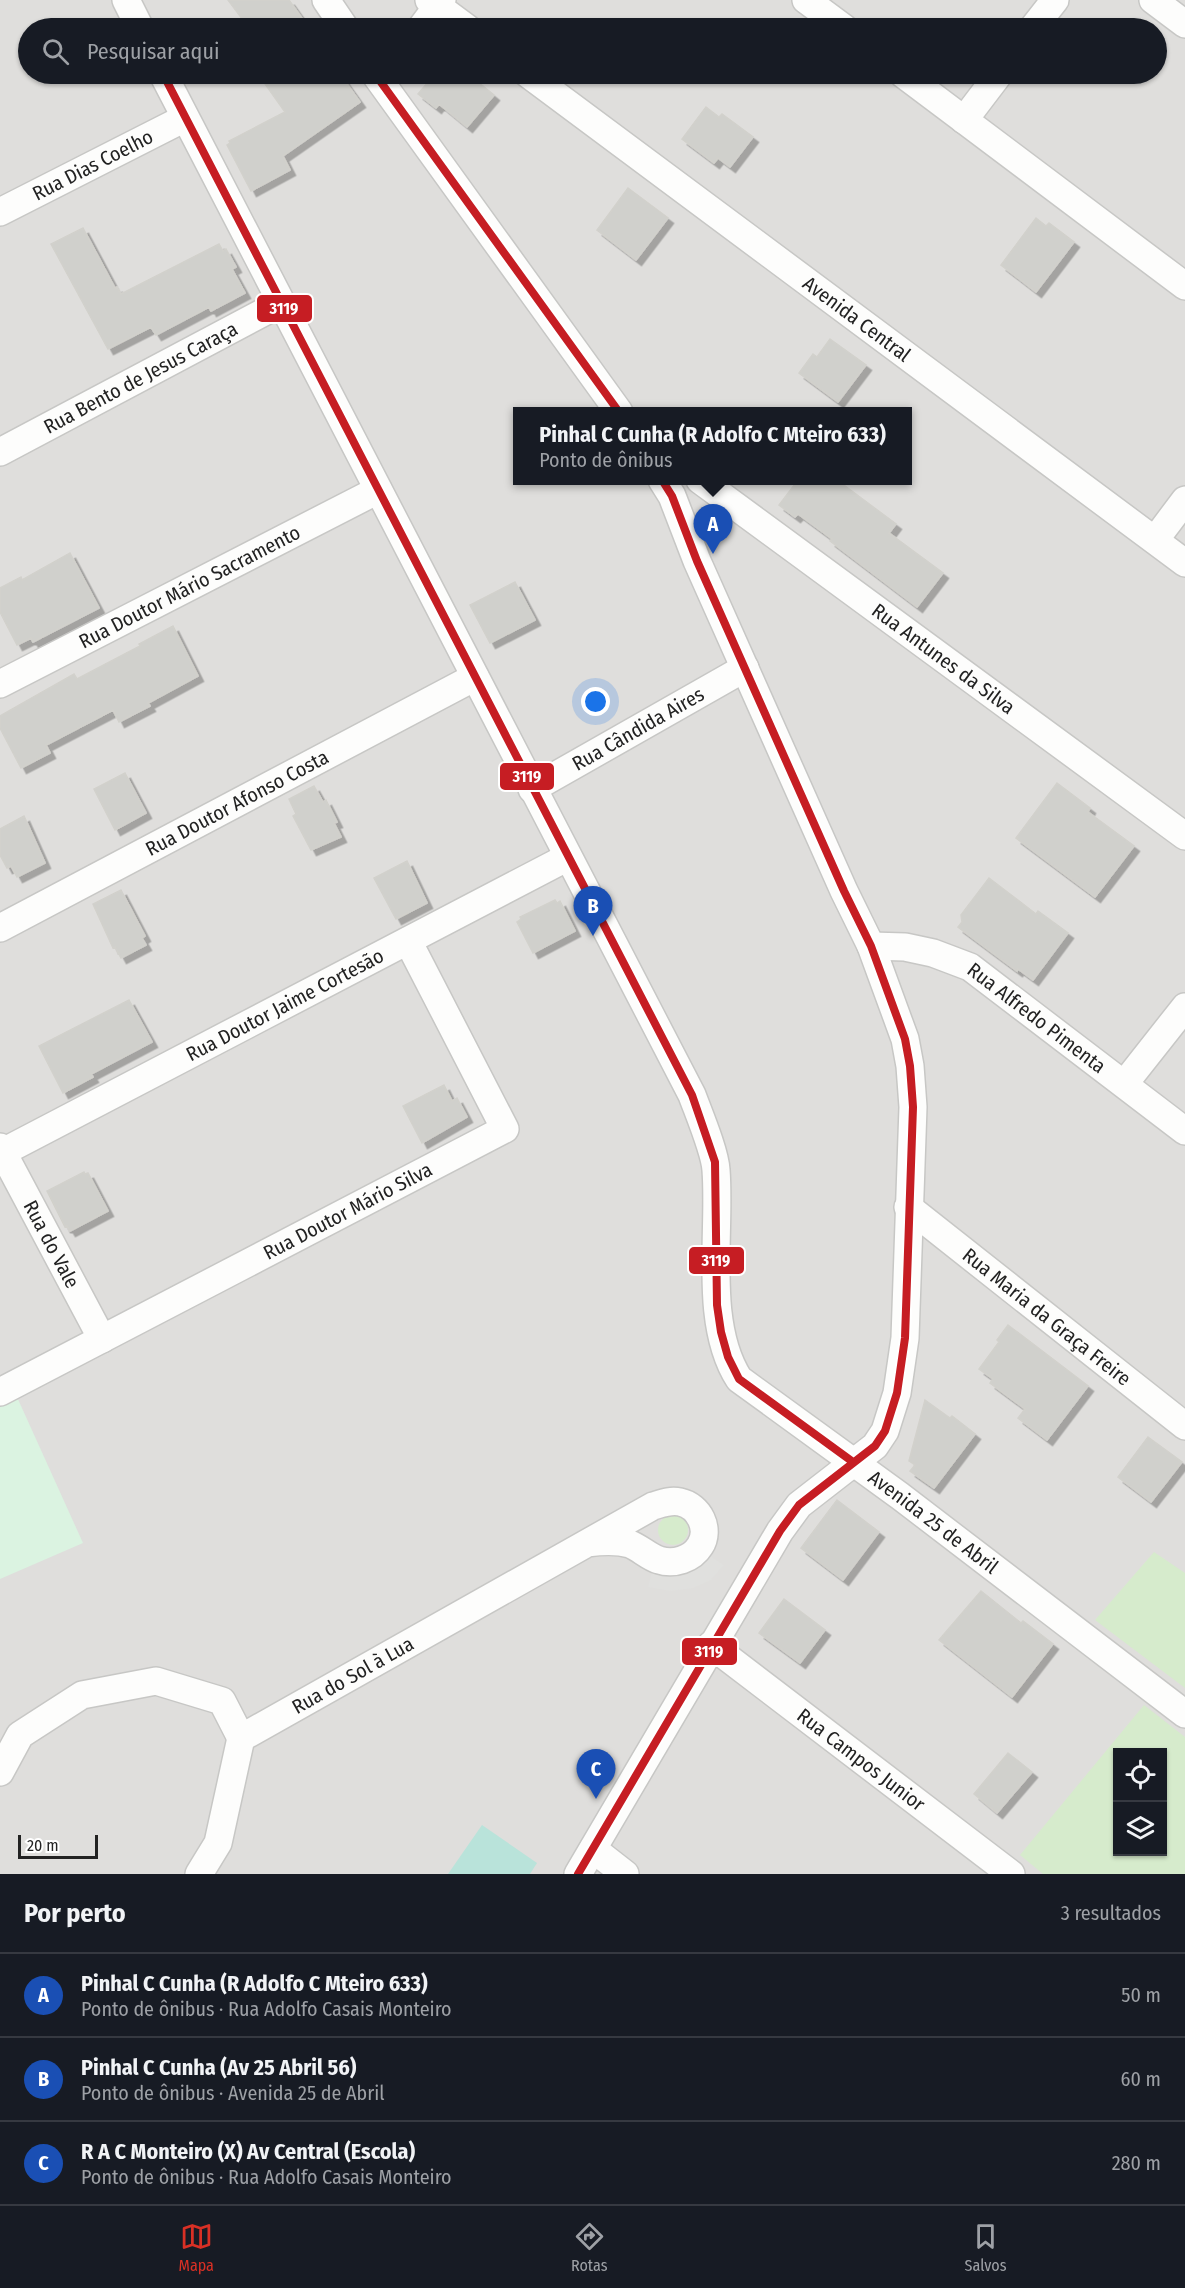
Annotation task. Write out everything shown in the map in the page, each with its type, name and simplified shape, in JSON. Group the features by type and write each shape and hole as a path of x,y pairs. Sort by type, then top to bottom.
{"street":[{"path":"126,0 135,18"},
{"path":"326,0 338,18"},
{"path":"806,0 830,18"},
{"path":"1041,18 1055,0"},
{"path":"1153,0 1185,24"},
{"path":"427,18 436,2 455,18"},
{"name":"Avenida 25 de Abril","path":"168,84 692,1095 717,1167 717,1289 724,1347 729,1364 739,1379 910,1503 1185,1714"},
{"path":"386,84 616,407"},
{"name":"Avenida Central","path":"541,84 1185,563"},
{"path":"916,84 1185,286"},
{"path":"964,120 991,84"},
{"name":"Rua Dias Coelho","path":"0,212 185,118"},
{"name":"Rua Bento de Jesus Caraça","path":"0,452 281,303"},
{"path":"578,1874 711,1644 762,1559 799,1505 875,1446 885,1431 897,1393 905,1338 913,1107 906,1039 871,946 844,891 697,561 672,496 665,485"},
{"name":"Rua Antunes da Silva","path":"707,485 1185,836"},
{"name":"Rua Doutor Mário Sacramento","path":"0,684 378,490"},
{"path":"1155,540 1185,500"},
{"name":"Rua Cândida Aires","path":"532,789 745,669"},
{"name":"Rua Doutor Afonso Costa","path":"0,928 475,677"},
{"name":"Rua Doutor Jaime Cortesão","path":"1,1150 568,857"},
{"name":"Rua Doutor Mário Silva","path":"0,1392 506,1129 408,941"},
{"name":"Rua Alfredo Pimenta","path":"871,946 905,947 933,953 970,967 1185,1131"},
{"path":"1125,1083 1185,1006"},
{"name":"Rua do Vale","path":"1,1150 102,1339"},
{"name":"Rua Maria da Graça Freire","path":"908,1206 1185,1426"},
{"name":"Rua do Sol à Lua","path":"241,1738 588,1543"},
{"name":"Rua Campos Junior","path":"711,1644 1011,1874"},
{"path":"0,1772 20,1735 82,1695 156,1681 222,1701 241,1738 218,1843 199,1874"},
{"path":"593,1849 625,1874"}],"shaded area":[{"path":"0,0 1185,0 1185,1874 0,1874"},
{"path":"709,1555 724,1565 711,1580 693,1588 671,1591 648,1587 652,1571 686,1573 700,1566"},
{"path":"482,1825 537,1863 530,1874 448,1874"}],"green space":[{"path":"12,1386 83,1543 0,1579 0,1392"},
{"path":"673,1515 684,1519 688,1530 684,1541 673,1545 662,1541 658,1530 662,1519"},
{"path":"1154,1552 1185,1573 1185,1688 1095,1620"},
{"path":"1144,1705 1185,1737 1185,1874 1043,1874 1020,1855"}],"building":[{"path":"228,0 289,0 302,18 242,18"},
{"path":"265,84 347,84 360,102 283,156 290,170 251,191 227,145 229,141 285,112"},
{"path":"426,84 480,84 494,95 467,127 439,104 436,108 418,94"},
{"path":"706,107 719,117 722,114 753,137 730,167 718,158 714,163 682,139"},
{"path":"628,188 668,218 636,260 597,230"},
{"path":"1036,218 1046,226 1049,223 1074,242 1036,292 1001,265"},
{"path":"83,228 115,288 117,287 121,294 219,244 223,251 226,249 236,267 232,269 245,293 211,311 209,307 156,335 151,327 108,349 51,244"},
{"path":"830,339 866,365 838,402 799,373 813,354 817,357"},
{"path":"794,485 844,485 896,524 889,533 943,573 917,607 830,541 832,539 798,514 795,517 779,505"},
{"path":"70,553 99,608 33,642 31,638 17,645 0,612 0,588 21,577 22,580"},
{"path":"515,582 535,620 490,643 470,605"},
{"path":"173,626 198,676 148,703 150,706 119,722 113,710 46,745 50,753 21,768 0,728 0,716 74,674 77,679"},
{"path":"125,773 146,813 115,830 94,789"},
{"path":"1057,783 1090,808 1088,812 1134,846 1095,897 1016,838"},
{"path":"314,786 323,802 326,800 337,822 334,823 341,837 311,850 293,816 296,814 289,799"},
{"path":"24,816 45,863 17,877 11,866 7,868 0,855 0,829"},
{"path":"407,861 427,903 396,919 374,878"},
{"path":"989,878 1036,914 1038,911 1068,933 1033,980 1018,969 1017,971 958,927 962,922 961,915"},
{"path":"121,890 145,936 142,938 146,945 121,958 115,947 113,948 93,904"},
{"path":"555,900 557,903 560,901 575,931 533,953 517,922 521,919 520,917"},
{"path":"129,1000 152,1042 91,1074 93,1077 63,1093 39,1046"},
{"path":"444,1085 452,1101 457,1098 467,1117 422,1143 403,1106"},
{"path":"84,1172 88,1173 108,1211 70,1231 67,1226 65,1227 47,1191"},
{"path":"1008,1325 1088,1386 1047,1440 1018,1418 1025,1409 990,1383 993,1379 979,1369 999,1342 997,1340"},
{"path":"925,1400 950,1418 952,1416 975,1434 934,1488 910,1471 915,1465 909,1461"},
{"path":"1148,1437 1182,1462 1151,1502 1118,1477"},
{"path":"837,1500 879,1532 843,1580 801,1548"},
{"path":"981,1591 1021,1623 1023,1621 1053,1644 1012,1697 939,1640"},
{"path":"784,1599 825,1630 800,1663 759,1633"},
{"path":"1008,1753 1032,1772 997,1813 974,1794"}],"transit line":[{"name":"3119","path":"168,84 692,1095 715,1162 717,1305 728,1357 739,1379 853,1462"},
{"name":"3119","path":"382,84 615,407"},
{"name":"3119","path":"578,1874 780,1531 799,1505 875,1446 885,1431 897,1393 905,1338 913,1107 910,1066 905,1039 871,946 844,891 697,561 672,496 665,485"}],"place":[{"name":"Pinhal C Cunha (R Adolfo C Mteiro 633)","path":"713,554"},
{"name":"Pinhal C Cunha (Av 25 Abril 56)","path":"593,936"},
{"name":"R A C Monteiro (X) Av Central (Escola)","path":"596,1799"}]}
